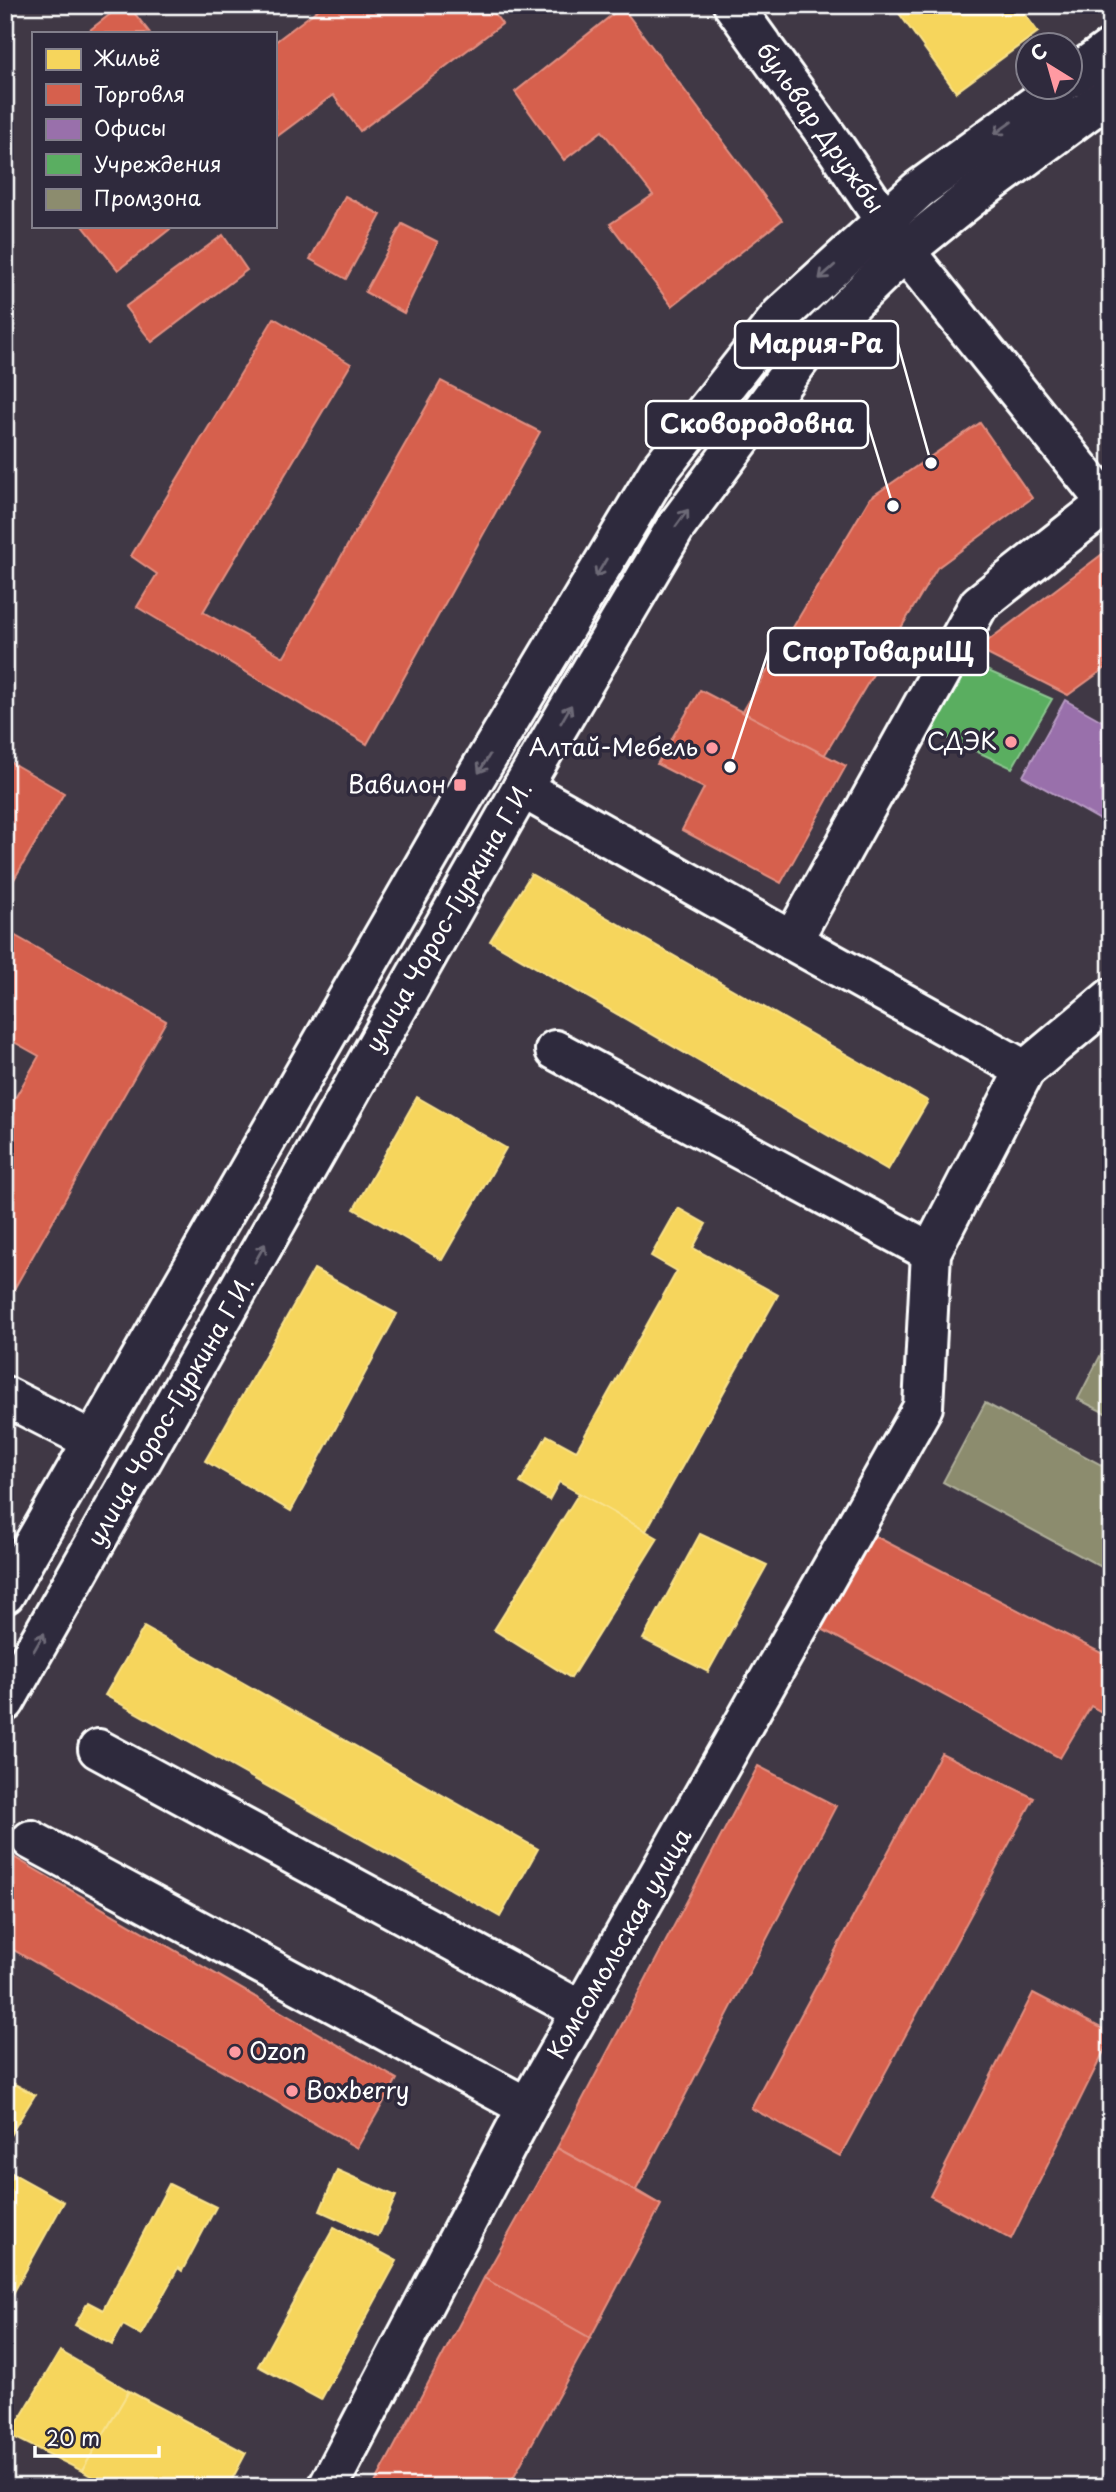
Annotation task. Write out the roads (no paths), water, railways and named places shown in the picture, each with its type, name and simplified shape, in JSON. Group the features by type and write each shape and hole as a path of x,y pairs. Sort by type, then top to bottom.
{"main road":[{"name":"бульвар Дружбы","path":"733,5 905,251 1109,506"},
{"path":"1084,68 1111,48"},
{"name":"улица Чорос-Гуркина Г.И.","path":"5,1702 522,788 675,528 812,343 905,251 973,196 1111,94"},
{"name":"улица Чорос-Гуркина Г.И.","path":"5,1594 449,822 658,472 780,314 918,190 1039,102"},
{"path":"792,941 979,604 1109,506"},
{"path":"522,788 1025,1070"},
{"path":"555,1050 930,1252 1025,1070 1111,998"},
{"name":"Комсомольская улица","path":"328,2487 527,2107 923,1407 930,1252"},
{"path":"5,1396 93,1441"},
{"path":"98,1749 582,2011"},
{"path":"31,1840 527,2107"}],"place":[{"name":"Мария-Ра","path":"931,463"},
{"name":"Сковородовна","path":"893,506"},
{"name":"СДЭК","path":"1011,742"},
{"name":"Алтай-Мебель","path":"712,748"},
{"name":"СпорТовариЩ","path":"730,767"},
{"name":"Вавилон","path":"460,785"},
{"name":"Ozon","path":"235,2052"},
{"name":"Boxberry","path":"292,2091"}]}
